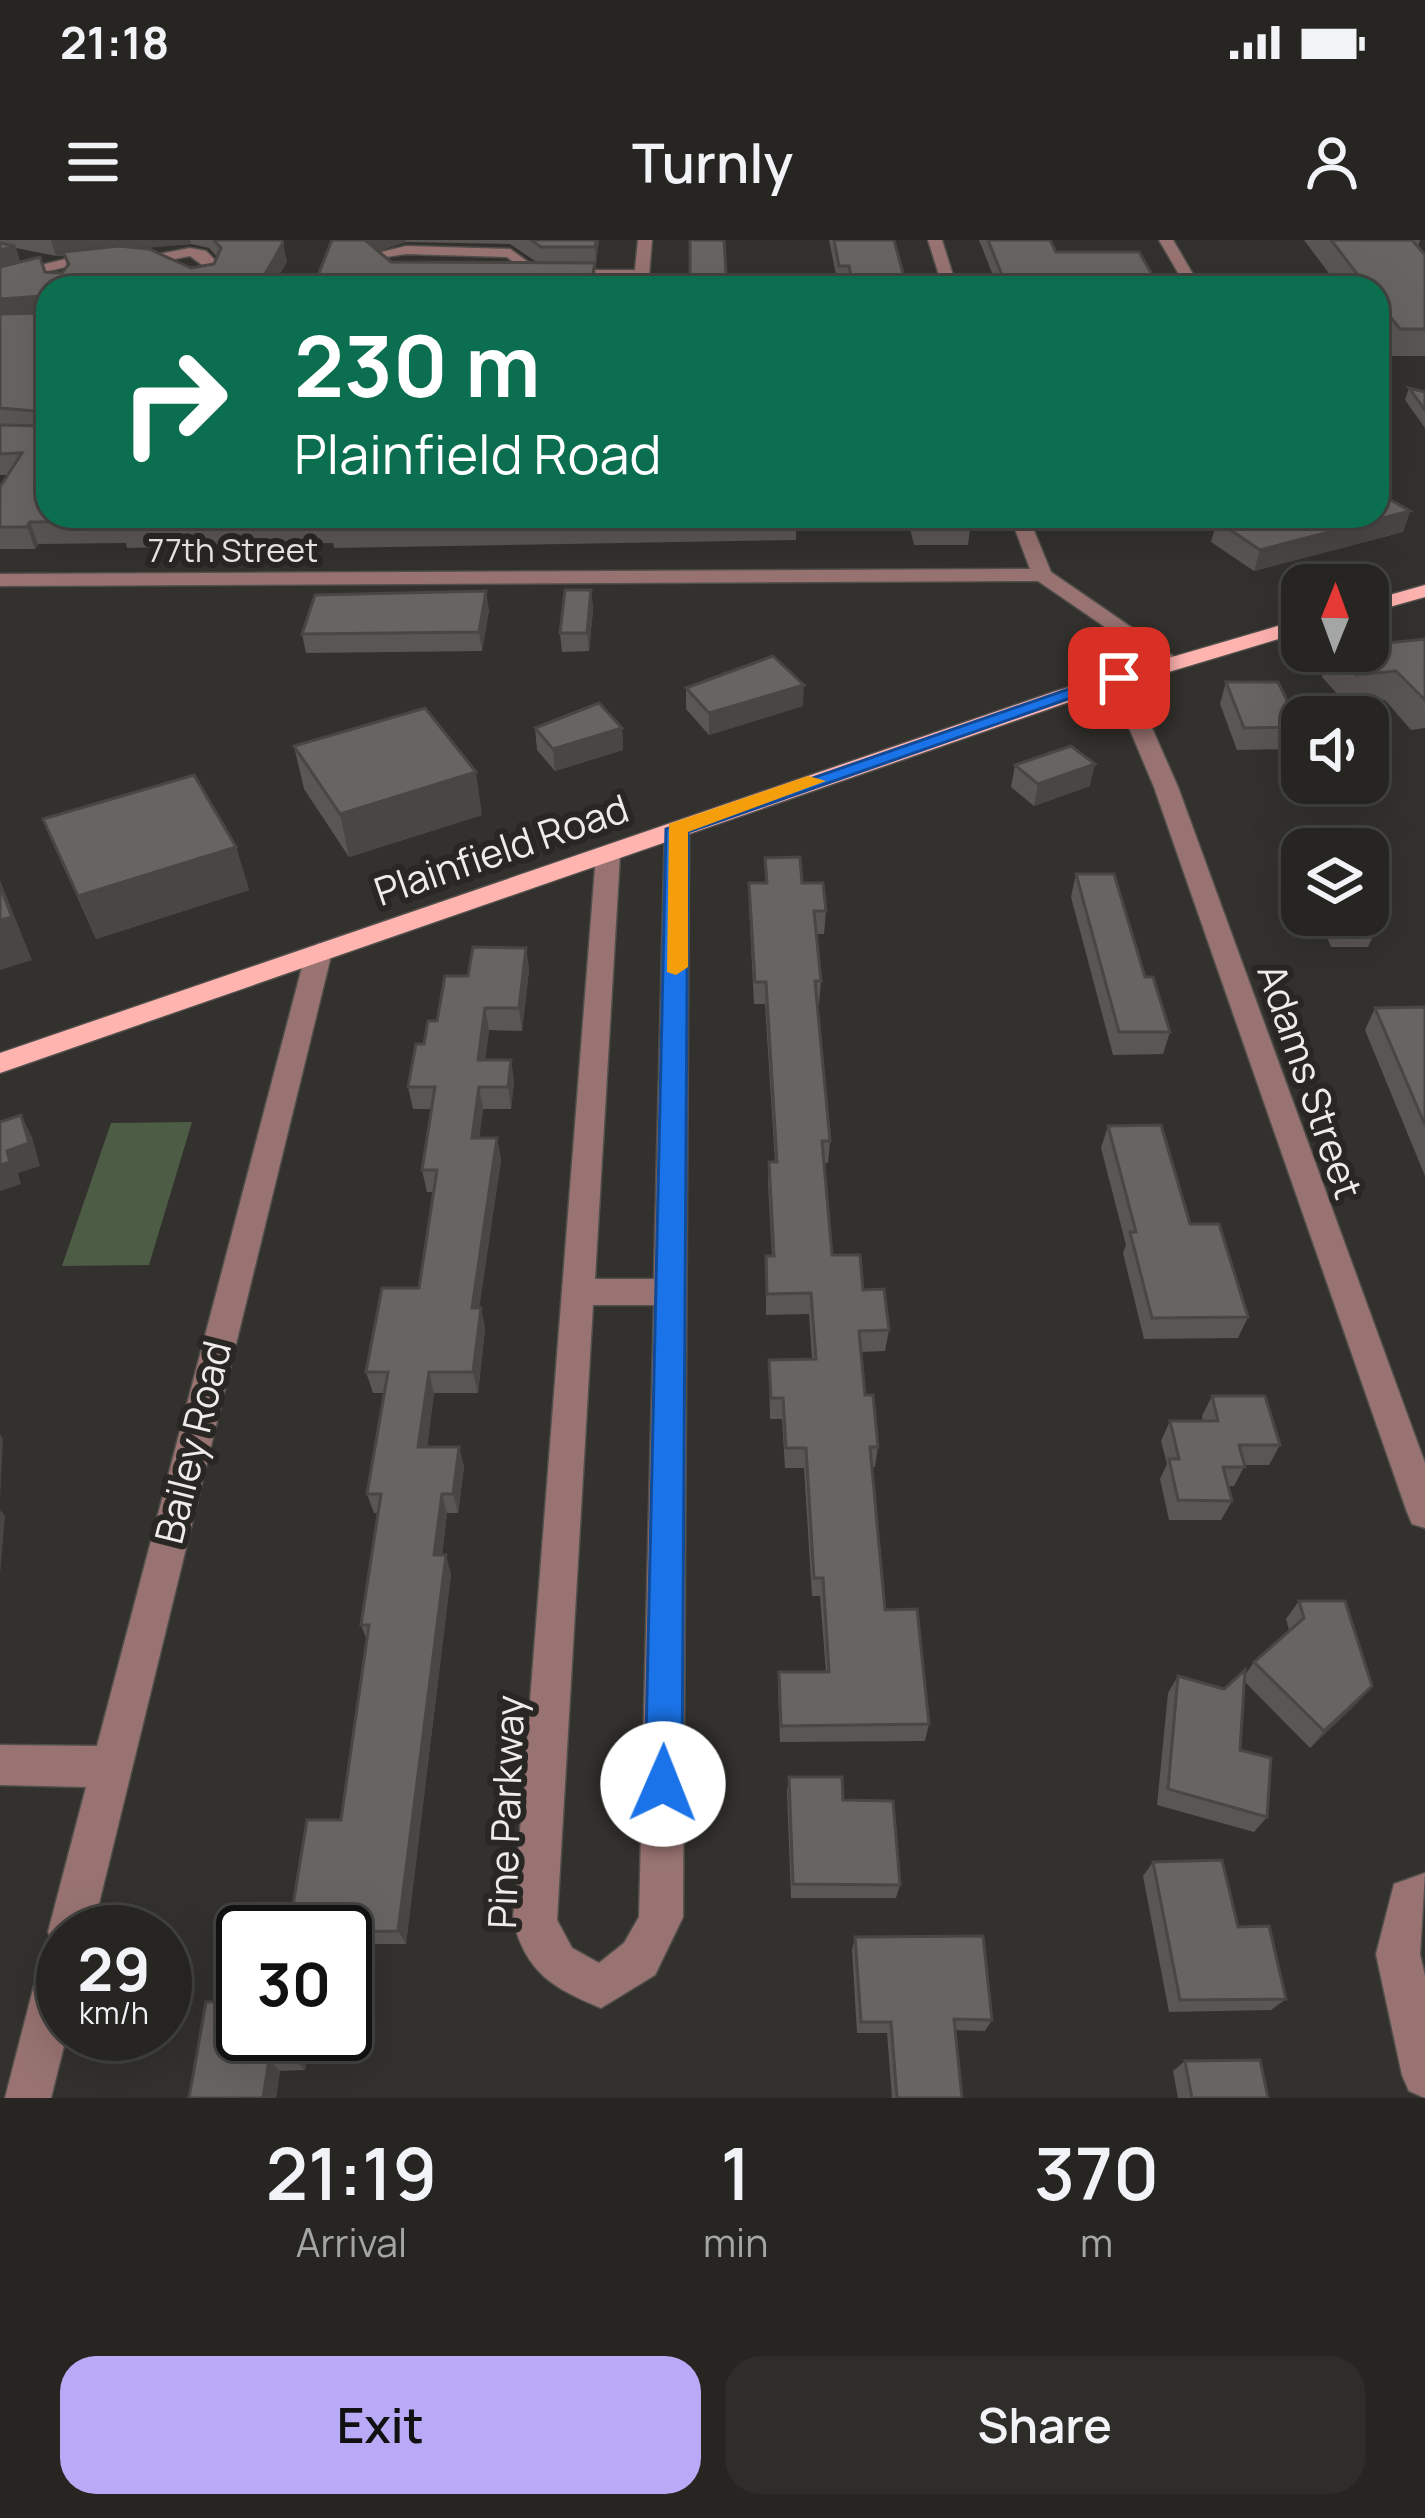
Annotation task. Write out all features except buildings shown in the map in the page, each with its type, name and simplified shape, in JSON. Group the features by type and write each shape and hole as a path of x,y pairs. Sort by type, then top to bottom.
{"main road":[{"path":"1389,601 1425,591"},
{"name":"Plainfield Road","path":"0,1063 1119,678 1281,631"}],"street":[{"path":"642,276 645,240"},
{"path":"935,240 946,276"},
{"path":"1166,240 1187,276"},
{"path":"538,274 510,253 406,250 376,255 394,273 568,276"},
{"path":"27,255 55,266 60,276"},
{"path":"0,279 115,256 159,258"},
{"path":"1024,528 1042,575 1168,662"},
{"name":"77th Street","path":"0,580 1042,575"},
{"name":"Adams Street","path":"1119,678 1166,787 1425,1512"},
{"name":"Pine Parkway","path":"608,855 536,1920 542,1950 561,1968 601,1986 633,1970 650,1952 661,1918 677,829"},
{"name":"Bailey Road","path":"77,1905 319,952"},
{"path":"580,1292 672,1292"},
{"path":"0,1766 111,1767"},
{"path":"1425,1894 1409,1899 1398,1954 1425,2075"},
{"path":"28,2098 37,2061"}],"green space":[{"path":"192,1122 149,1265 62,1266 111,1123"}],"slow traffic":[{"path":"676,967 677,829 815,781"}],"route":[{"path":"663,1784 677,829 1119,678"}]}
